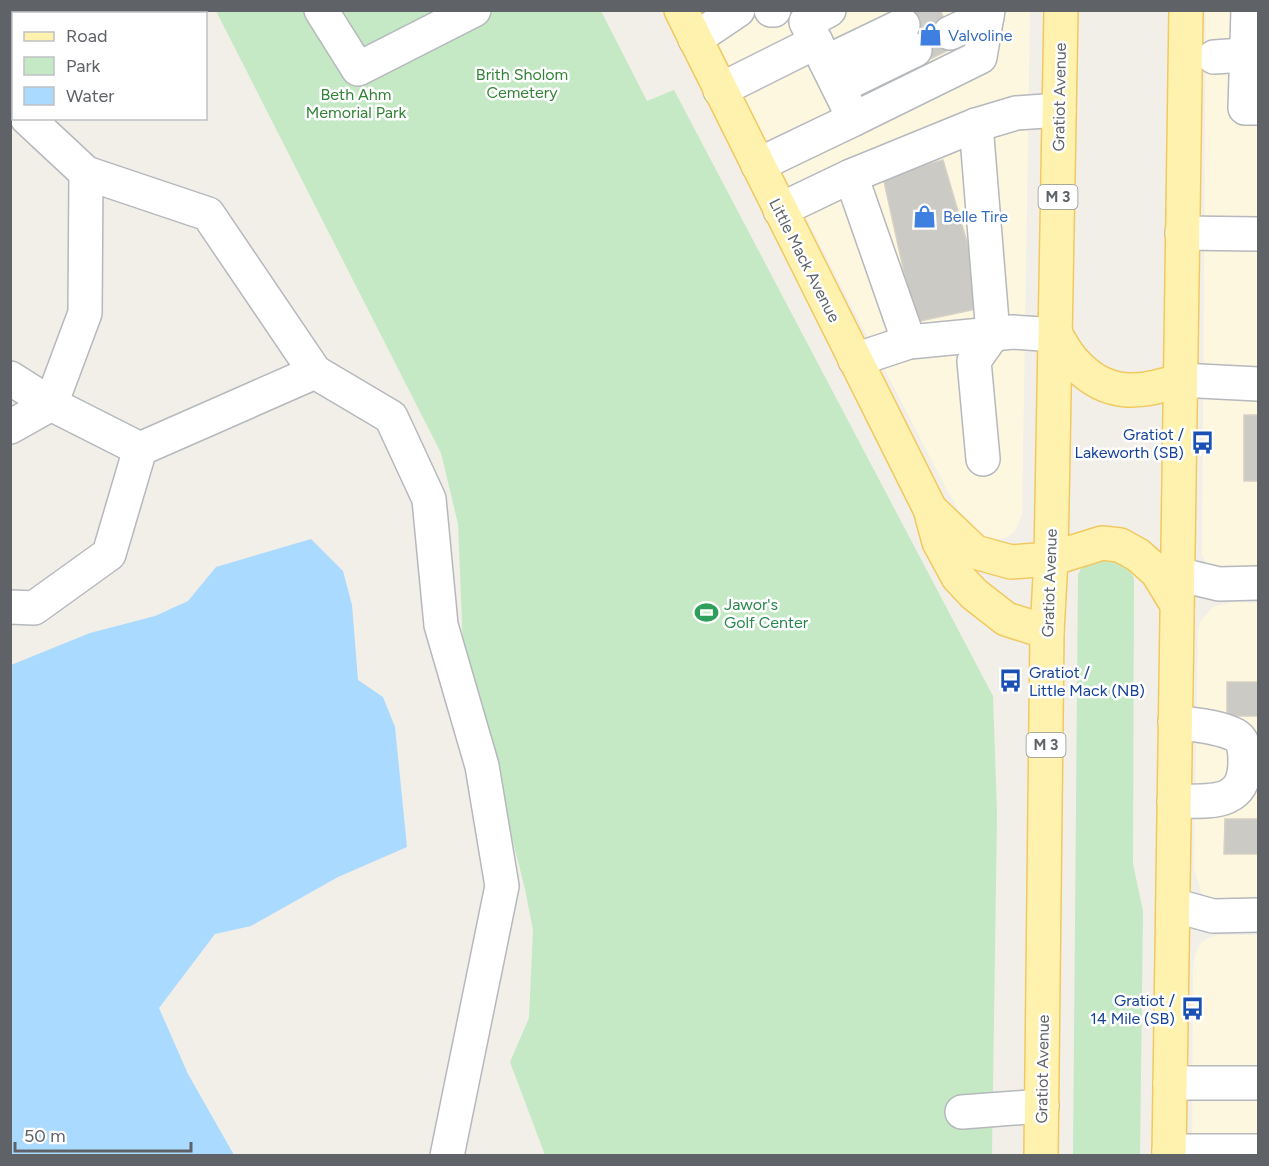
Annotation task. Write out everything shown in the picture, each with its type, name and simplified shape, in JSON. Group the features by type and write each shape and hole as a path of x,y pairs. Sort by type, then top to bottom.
{"main road":[{"name":"Little Mack Avenue","path":"681,10 930,509 939,542 958,577 974,594 1006,619 1047,632"},
{"name":"Gratiot Avenue","path":"1041,1155 1047,632 1051,559 1061,10"},
{"path":"1169,1153 1186,10"},
{"path":"1056,334 1075,364 1094,381 1114,390 1159,388 1180,380"},
{"name":"Little Mack Avenue","path":"930,509 975,552 1011,562 1051,559 1102,543 1120,546 1138,555 1176,588"}],"street":[{"path":"321,10 358,69 474,10"},
{"path":"695,39 738,10"},
{"path":"829,10 806,22 854,118"},
{"path":"1248,10 1239,55 1245,108 1258,108"},
{"path":"758,165 980,57 967,18"},
{"path":"720,90 828,66 909,37"},
{"path":"780,210 851,176 976,125 1016,113 1059,110"},
{"path":"27,120 86,173 208,214 315,372 391,417 429,499 441,625 482,766 502,886 447,1155"},
{"path":"976,125 993,334 974,361 983,459"},
{"path":"10,427 51,404 85,313 86,173"},
{"path":"851,176 909,342"},
{"path":"1182,233 1258,234"},
{"path":"855,360 909,342 1013,332 1056,334"},
{"path":"10,607 34,608 109,554 140,449 315,372"},
{"path":"10,378 51,404 140,449"},
{"path":"1180,380 1258,384"},
{"path":"1176,588 1258,583"},
{"path":"1174,801 1216,801 1230,796 1240,788 1246,772 1245,748 1237,736 1217,729 1175,722"},
{"path":"1173,905 1213,916 1258,915"},
{"path":"1170,1083 1258,1083"},
{"path":"962,1112 1042,1106"},
{"path":"1169,1153 1246,1153"}],"shaded area":[{"path":"699,11 1030,11 1022,515 1015,531 1007,537 995,540 984,537 960,512"},
{"path":"1206,11 1258,11 1258,574 1209,568 1202,554"},
{"path":"1233,602 1258,603 1258,907 1208,899 1201,892 1194,868 1198,632 1200,622 1213,607"},
{"path":"1218,935 1258,935 1258,1155 1192,1156 1193,970 1195,955 1200,944"}],"green space":[{"name":"Jawor's Golf Center","path":"216,11 601,11 647,101 674,90 993,696 997,813 992,1155 545,1155 510,1062 529,1018 533,930 525,889 463,646 458,524 441,453"},
{"path":"1098,555 1124,561 1134,578 1133,864 1143,911 1140,1155 1073,1156 1078,575 1084,562"}],"water":[{"path":"311,539 343,571 352,605 358,680 383,697 395,727 407,847 338,877 251,926 215,934 159,1008 188,1074 234,1155 11,1155 11,665 90,633 155,616 188,601 216,567"}],"building":[{"name":"Valvoline","path":"896,10 940,10 957,46 922,63"},
{"name":"Belle Tire","path":"943,160 986,307 915,322 883,177"},
{"path":"1244,415 1258,415 1258,481 1244,481"},
{"path":"1227,682 1258,682 1258,716 1227,716"},
{"path":"1225,819 1258,819 1258,854 1224,854"}],"tunnel":[{"path":"909,37 944,20"}],"place":[{"name":"Valvoline","path":"930,35"},
{"name":"Belle Tire","path":"925,216"},
{"name":"Gratiot / Lakeworth (SB)","path":"1202,443"},
{"name":"Jawor's Golf Center","path":"706,613"},
{"name":"Gratiot / Little Mack (NB)","path":"1011,681"},
{"name":"Gratiot / 14 Mile (SB)","path":"1193,1009"}],"park label":[{"name":"Brith Sholom Cemetery","path":"522,83"},
{"name":"Beth Ahm Memorial Park","path":"356,103"}]}
